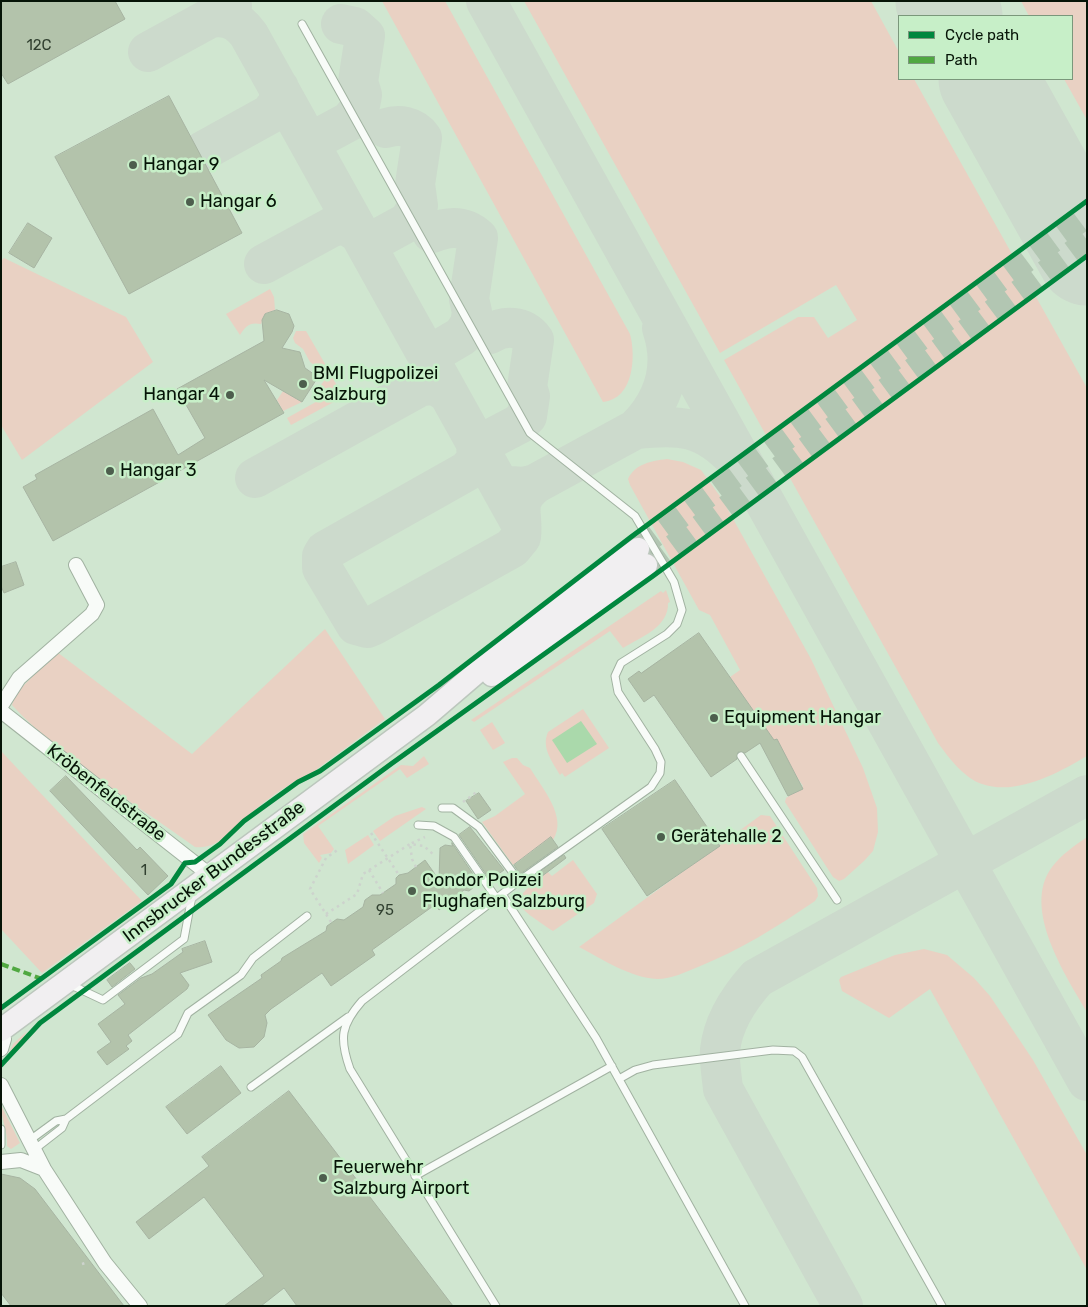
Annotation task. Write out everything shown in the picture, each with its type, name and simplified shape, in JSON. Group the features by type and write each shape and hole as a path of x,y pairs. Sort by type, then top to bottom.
{"main road":[{"name":"Innsbrucker Bundesstraße","path":"4,1035 64,982 427,715 511,643 593,593 642,557"}],"street":[{"path":"1,706 19,678 92,614 97,605 76,565"},
{"name":"Kröbenfeldstraße","path":"1,711 202,882"},
{"path":"1,1085 44,1169 105,1263 140,1306"},
{"path":"1,1162 21,1160 44,1169"}],"lane":[{"path":"252,1087 349,1016 362,1001 499,896 651,788 657,781 661,762 656,749 618,692 615,676 621,663 667,634 677,624 682,610 679,595 635,516 622,503 530,433 302,24"},
{"path":"741,756 837,900"},
{"path":"442,808 454,808 479,827 519,882"},
{"path":"418,825 434,826 454,837 499,896 596,1038 745,1306"},
{"path":"64,982 103,1000 184,939 202,882"},
{"path":"32,1145 62,1128 66,1119 178,1034 188,1013 241,975 253,958 307,916"},
{"path":"349,1016 344,1033 344,1050 350,1068 496,1306"},
{"path":"619,1079 635,1070 652,1065 763,1051 785,1049 802,1057 942,1306"},
{"path":"415,1176 612,1066"},
{"path":"1,1129 1,1145"}],"path":[{"path":"371,833 399,876"},
{"path":"326,914 357,894 363,874 414,843 424,846 435,856"},
{"path":"332,922 310,889 326,858 339,849"},
{"path":"369,870 382,893"}],"shaded area":[{"path":"382,1 445,1 630,334 633,353 630,375 627,385 613,399 603,402"},
{"path":"524,1 871,1 898,50 898,80 915,80 1087,388 1087,756 1037,781 1009,787 995,787 982,784 969,777 957,767 938,743 724,360 798,317 814,317 828,338 857,320 836,285 720,353"},
{"path":"1021,1 1087,1 1087,120 1065,80 1073,80 1073,15 1028,15"},
{"path":"4,258 126,317 153,362 22,460 1,425 1,261"},
{"path":"270,289 274,297 275,310 265,314 261,324 248,325 240,335 226,314"},
{"path":"296,331 306,331 328,369 323,371 310,362 303,349 295,343 293,338"},
{"path":"330,373 343,397 291,425 287,418 323,398 318,389"},
{"path":"283,391 302,402 283,411 277,400"},
{"path":"667,459 683,462 701,470 722,499 811,659 863,768 877,808 878,832 873,851 844,879 839,881 833,877 785,802 786,798 803,786 730,677 740,670 710,615 699,610 630,485 628,479 639,467 649,462"},
{"path":"666,590 670,602 668,603 664,619 653,630 623,648 610,631 474,722 471,720 661,591 663,593"},
{"path":"325,629 385,719 309,775 274,795 222,840 210,846 195,847 124,797 54,744 12,705 16,693 57,652 192,754"},
{"path":"583,709 609,748 565,777 562,773 560,775 551,759 547,749 546,738 548,732"},
{"path":"581,721 597,744 567,763 552,740"},
{"path":"492,722 505,743 493,750 480,730"},
{"path":"1,751 142,901 42,973 1,929"},
{"path":"424,756 429,764 407,778 400,769 318,826 334,849 331,853 320,855 322,858 319,863 304,843 303,834 401,765 413,766"},
{"path":"517,758 523,765 530,768 552,803 557,822 557,831 553,840 551,838 513,865 482,822 495,816 525,794 503,762"},
{"path":"422,807 426,809 380,841 373,831 395,816"},
{"path":"761,815 770,816 817,888 818,896 815,901 743,946 698,967 668,978 647,978 627,972 579,947"},
{"path":"368,835 374,845 348,864 345,850"},
{"path":"1087,837 1087,1012 1068,980 1050,941 1041,902 1044,884 1052,867 1073,847"},
{"path":"573,860 597,894 594,903 553,931 523,909 520,903 521,897 534,882 548,872 552,876"},
{"path":"924,949 947,955 974,978 990,996 1033,1060 1087,1155 1087,1270 930,989 889,1018 842,991 839,980 841,977 895,955"},
{"path":"27,1031 18,1046 7,1057 13,1044"},
{"path":"1,1105 20,1143 11,1149 7,1146"}],"building":[{"path":"1,1 115,1 125,19 8,84 1,73"},
{"path":"169,96 242,233 129,294 55,157"},
{"path":"28,223 52,238 34,268 9,253"},
{"path":"277,310 289,314 294,326 282,348 300,352 305,368 318,377 302,402 264,380 284,413 53,541 23,487 37,479 35,475 153,409 178,455 205,438 177,389 264,341 262,320 265,314"},
{"path":"16,562 24,585 4,593 1,586 1,567"},
{"name":"Equipment Hangar","path":"699,633 774,740 777,739 803,789 788,796 760,743 745,753 738,752 737,759 711,777 654,695 644,702 628,679 639,671 641,673"},
{"path":"66,776 137,850 140,847 168,876 148,895 50,791"},
{"name":"Gerätehalle 2","path":"675,780 720,846 647,896 602,829"},
{"path":"479,793 491,810 478,819 466,801"},
{"path":"470,827 504,870 490,880 459,835"},
{"path":"551,837 558,847 520,874 514,865"},
{"path":"452,843 479,883 469,891 464,890 439,910 436,904 372,950 375,955 331,986 322,973 271,1009 265,1015 267,1023 264,1037 254,1047 239,1048 226,1040 208,1015 262,978 261,975 281,961 282,958 326,931 327,926 337,919 344,920 363,907 365,900 372,895 380,895 396,884 396,878 399,875 408,873 425,860 439,880 440,848 445,845 452,846"},
{"path":"564,855 566,858 529,886 526,882"},
{"path":"205,941 212,962 180,973 189,985 187,989 128,1035 132,1041 126,1046 129,1049 107,1065 97,1052 111,1042 98,1024 125,1004 118,995 183,952 182,949"},
{"path":"130,963 135,969 112,987 107,980"},
{"path":"221,1066 241,1093 187,1134 166,1107"},
{"path":"289,1091 453,1306 297,1306 284,1288 261,1306 224,1306 264,1276 204,1197 149,1239 136,1222 209,1166 202,1157"},
{"path":"1,1174 20,1178 35,1189 124,1306 11,1306 1,1293"}],"taxiway":[{"path":"486,1 1087,1081"},
{"path":"148,52 232,6"},
{"path":"210,18 222,17 232,20 249,35 521,524"},
{"path":"309,143 350,121 359,110 362,95 358,82 365,36 355,27 341,24"},
{"path":"203,151 270,114 279,102 279,88"},
{"path":"366,245 408,222 418,206 415,184 422,138 415,131 406,127 386,128"},
{"path":"264,264 332,227 345,224 360,234"},
{"path":"428,356 462,336 470,324 472,312 469,299 478,238 467,231 456,228 432,233"},
{"path":"477,446 519,424 527,416 530,396 527,387 534,340 524,331 513,328 501,329 490,334"},
{"path":"662,328 667,356 664,382 654,407 636,429 666,427 691,430 713,440 736,460"},
{"path":"255,478 421,386 435,385 448,393"},
{"path":"510,486 524,487 535,484 636,429"},
{"path":"476,444 477,459 467,471 325,551 322,556 322,568 356,625 367,628 374,625 512,548 521,537 521,503 535,484"},
{"path":"843,1306 723,1089 720,1050 728,1020 738,1002 757,978 1087,795"}],"runway":[{"path":"945,1 952,15"},
{"path":"989,80 1087,256"}],"tunnel":[{"path":"638,549 1087,217"},
{"path":"646,565 1087,240"}],"marked path":[{"path":"1,964 42,979"}],"cycle path":[{"path":"1,1008 171,884 185,863 195,862 220,844 244,821 298,782 320,771 439,685 631,537 1087,201"},
{"path":"1,1065 40,1023 391,764 653,576 1087,256"}],"place":[{"name":"Hangar 9","path":"133,165"},
{"name":"Hangar 6","path":"190,202"},
{"name":"BMI Flugpolizei Salzburg","path":"303,384"},
{"name":"Hangar 4","path":"230,395"},
{"name":"Hangar 3","path":"110,471"},
{"name":"Equipment Hangar","path":"714,718"},
{"name":"Gerätehalle 2","path":"661,837"},
{"name":"Condor Polizei Flughafen Salzburg","path":"412,891"},
{"name":"Feuerwehr Salzburg Airport","path":"323,1178"}]}
